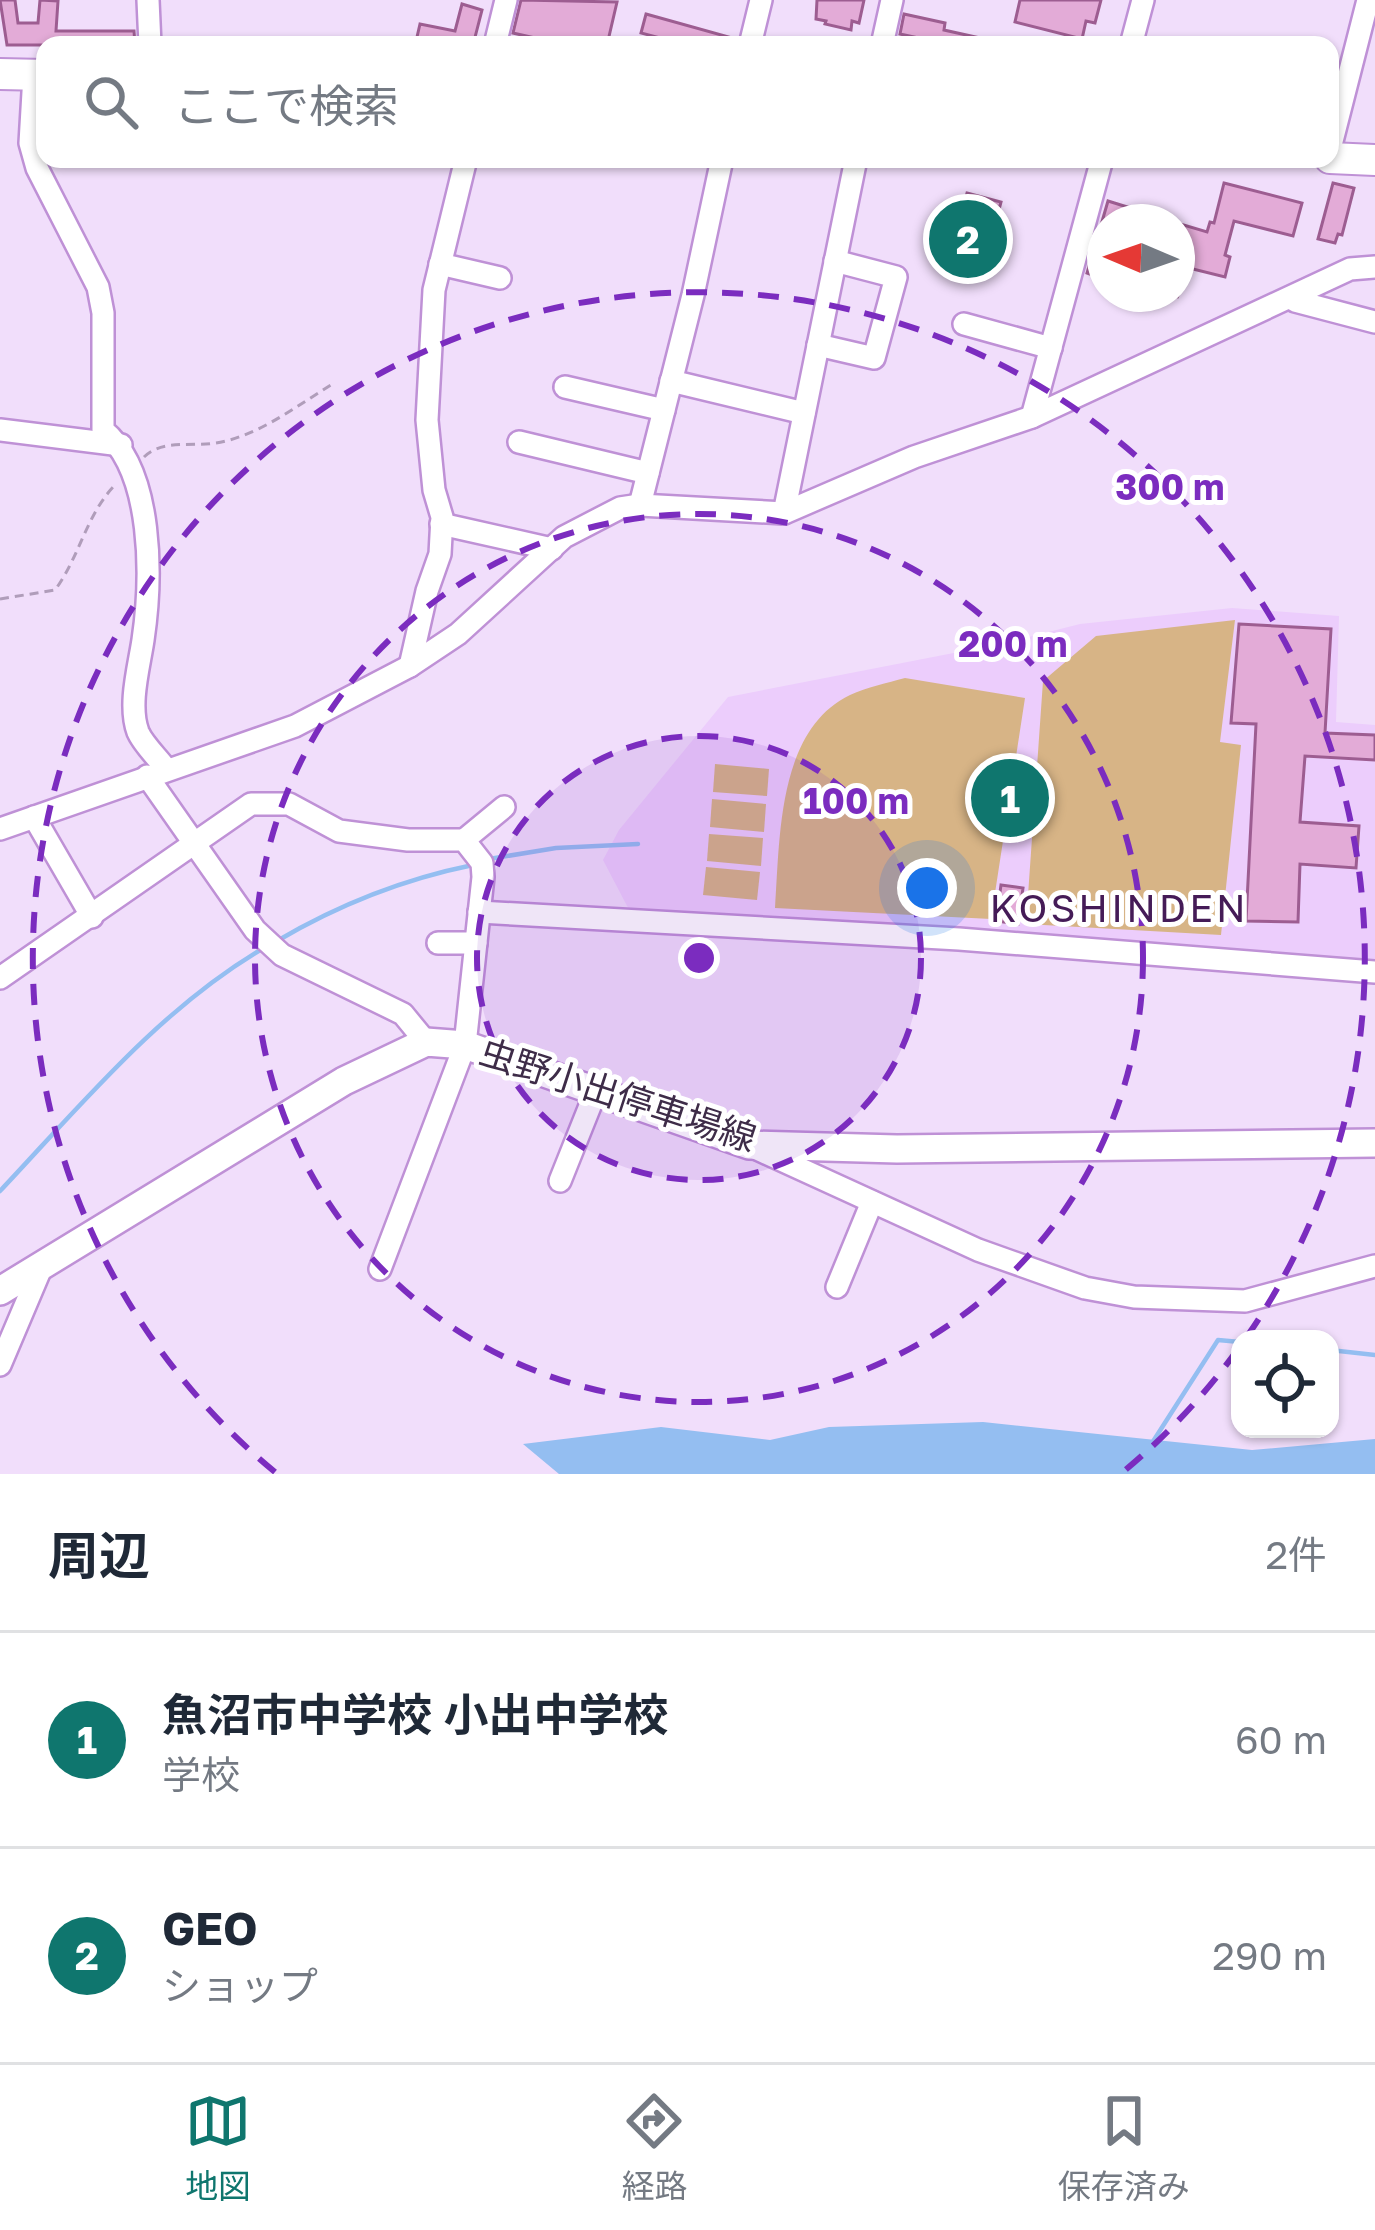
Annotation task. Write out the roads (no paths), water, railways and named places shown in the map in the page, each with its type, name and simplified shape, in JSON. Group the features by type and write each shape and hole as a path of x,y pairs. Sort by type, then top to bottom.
{"highway":[{"path":"0,74 36,75"},
{"path":"1339,158 1375,160"}],"main road":[{"name":"虫野小出停車場線","path":"0,1292 344,1081 426,1042 465,1045 749,1145 897,1149 1375,1143"}],"street":[{"path":"148,0 150,36"},
{"path":"752,36 761,0"},
{"path":"884,36 892,0"},
{"path":"1134,36 1143,0"},
{"path":"1339,113 1368,0"},
{"path":"496,36 501,1"},
{"path":"36,102 30,143 36,164"},
{"path":"37,168 98,287 103,314 103,430 122,445 146,536 150,592 135,694 138,732 194,846 271,944 403,1014 426,1042"},
{"path":"410,666 440,554 442,524 427,420 434,290 464,168"},
{"path":"640,505 720,168"},
{"path":"784,513 854,168"},
{"path":"1033,417 1100,168"},
{"path":"0,829 296,726 410,666 458,634 552,549 594,519 620,508 640,505 784,513 914,457 1033,417 1375,258"},
{"path":"818,346 874,358 896,277 836,261"},
{"path":"440,264 500,278"},
{"path":"1344,271 1375,267"},
{"path":"1336,312 1344,271"},
{"path":"1295,301 1375,322"},
{"path":"964,324 1051,348"},
{"path":"671,381 804,412"},
{"path":"565,387 664,410"},
{"path":"0,430 122,445"},
{"path":"518,442 648,473"},
{"path":"442,524 552,549"},
{"path":"0,978 251,804 289,804 339,830 474,853"},
{"path":"380,1269 465,1045 479,912 474,853 504,808"},
{"path":"34,817 92,917"},
{"path":"479,912 959,940 1375,972"},
{"path":"439,943 476,943"},
{"path":"560,1181 596,1091"},
{"path":"749,1145 1058,1280 1134,1297 1245,1300 1375,1266"},
{"path":"837,1287 872,1202"},
{"path":"0,1365 42,1265"}],"water":[{"path":"983,1422 1252,1450 1375,1439 1375,1474 559,1474 523,1444 661,1427 770,1440 829,1427"}],"waterway":[{"path":"489,859 556,848 638,844"},
{"path":"277,941 372,895 473,865"},
{"path":"0,1191 155,1030 224,973 262,949"},
{"path":"1152,1443 1218,1340 1231,1341"},
{"path":"1339,1351 1375,1355"}],"place":[{"name":"GEO","path":"968,239"},
{"name":"魚沼市中学校 小出中学校","path":"1010,798"}],"district":[{"name":"KOSHINDEN","path":"1119,908"}]}
